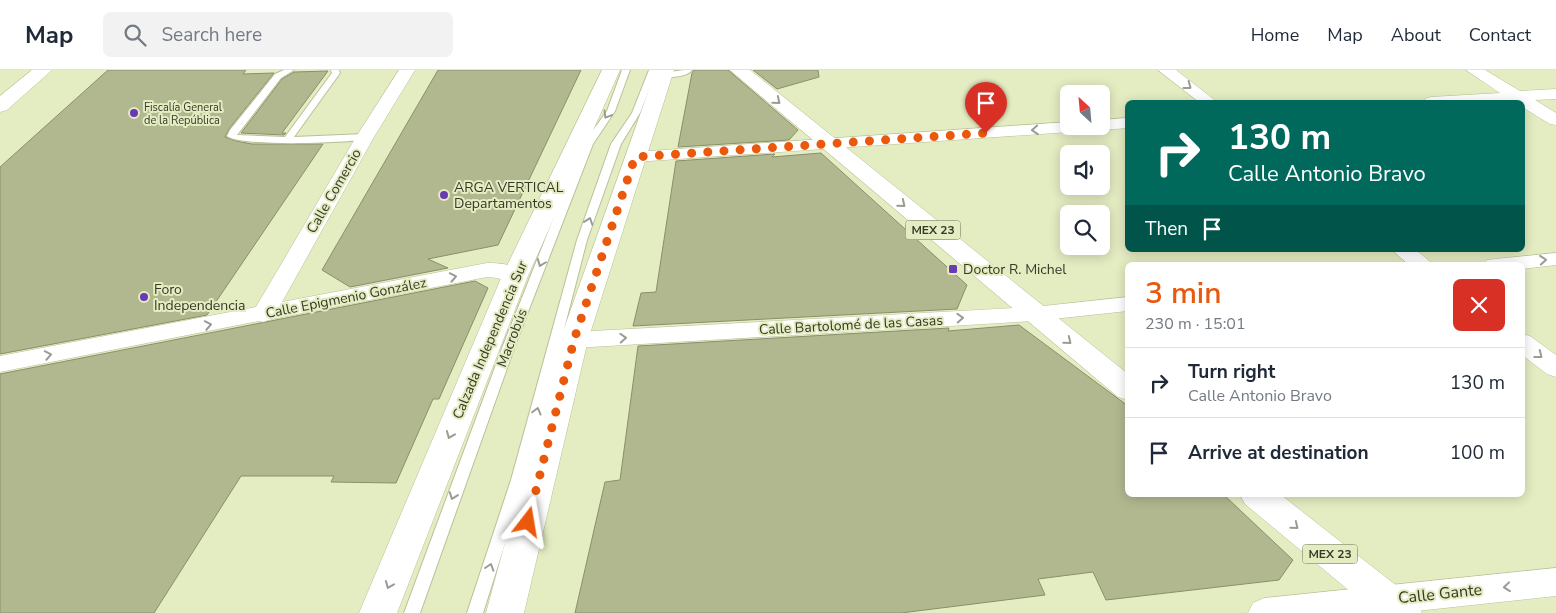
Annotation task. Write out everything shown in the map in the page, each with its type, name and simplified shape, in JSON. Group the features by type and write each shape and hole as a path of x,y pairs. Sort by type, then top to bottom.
{"main road":[{"path":"0,106 43,70"},
{"name":"Calzada Independencia Sur","path":"378,613 515,276 611,70"},
{"name":"MEX 23","path":"739,70 1125,388"},
{"path":"505,613 574,340 635,157 667,71"},
{"name":"MEX 23","path":"1260,497 1394,606"}],"street":[{"name":"Calle Comercio","path":"264,315 365,137 407,70"},
{"path":"1166,70 1206,100"},
{"path":"1474,70 1524,100"},
{"path":"1460,100 1556,94"},
{"path":"1525,100 1556,120"},
{"path":"1110,124 1125,123"},
{"path":"635,157 1060,128"},
{"path":"1405,252 1419,262"},
{"path":"1525,262 1556,259"},
{"name":"Calle Epigmenio González","path":"0,364 264,315 487,270 502,270 515,276"},
{"name":"Calle Bartolomé de las Casas","path":"574,340 1034,314 1125,304"},
{"path":"1525,344 1556,368"},
{"name":"Calle Gante","path":"1264,613 1394,606 1556,582"}],"lane":[{"path":"290,70 278,76 233,132 232,136 242,139 286,140 365,137"},
{"path":"286,140 336,73 335,70"},
{"name":"Macrobús","path":"412,613 510,343 588,144 610,111 626,70"},
{"path":"475,613 518,480 582,240 616,144 667,71"}],"building":[{"path":"108,70 246,70 243,74 274,73 229,129 225,137 252,144 323,144 207,315 0,354 0,167"},
{"path":"438,70 581,70 498,245 428,259 448,268 350,287 322,270"},
{"path":"694,70 728,70 798,130 789,140 678,147"},
{"path":"753,70 818,70 819,77 777,89"},
{"path":"328,71 282,133 286,133 284,135 241,133 282,79 294,72"},
{"path":"821,153 967,285 957,309 633,326 641,293 656,292 676,161 775,154 772,157"},
{"path":"475,281 488,288 439,399 433,399 396,483 331,482 334,476 241,476 154,613 0,613 0,374"},
{"path":"1019,325 1125,404 1125,497 1226,497 1293,560 1279,580 1106,600 1093,572 1038,579 1045,595 901,613 575,613 605,482 620,480 638,346 949,328 948,331"}],"place":[{"name":"Fiscalía General de la República","path":"134,113"},
{"name":"ARGA VERTICAL Departamentos","path":"444,195"},
{"name":"Doctor R. Michel","path":"953,269"},
{"name":"Foro Independencia","path":"144,297"}],"route":[{"path":"528,522 574,340 635,157 986,133"}]}
